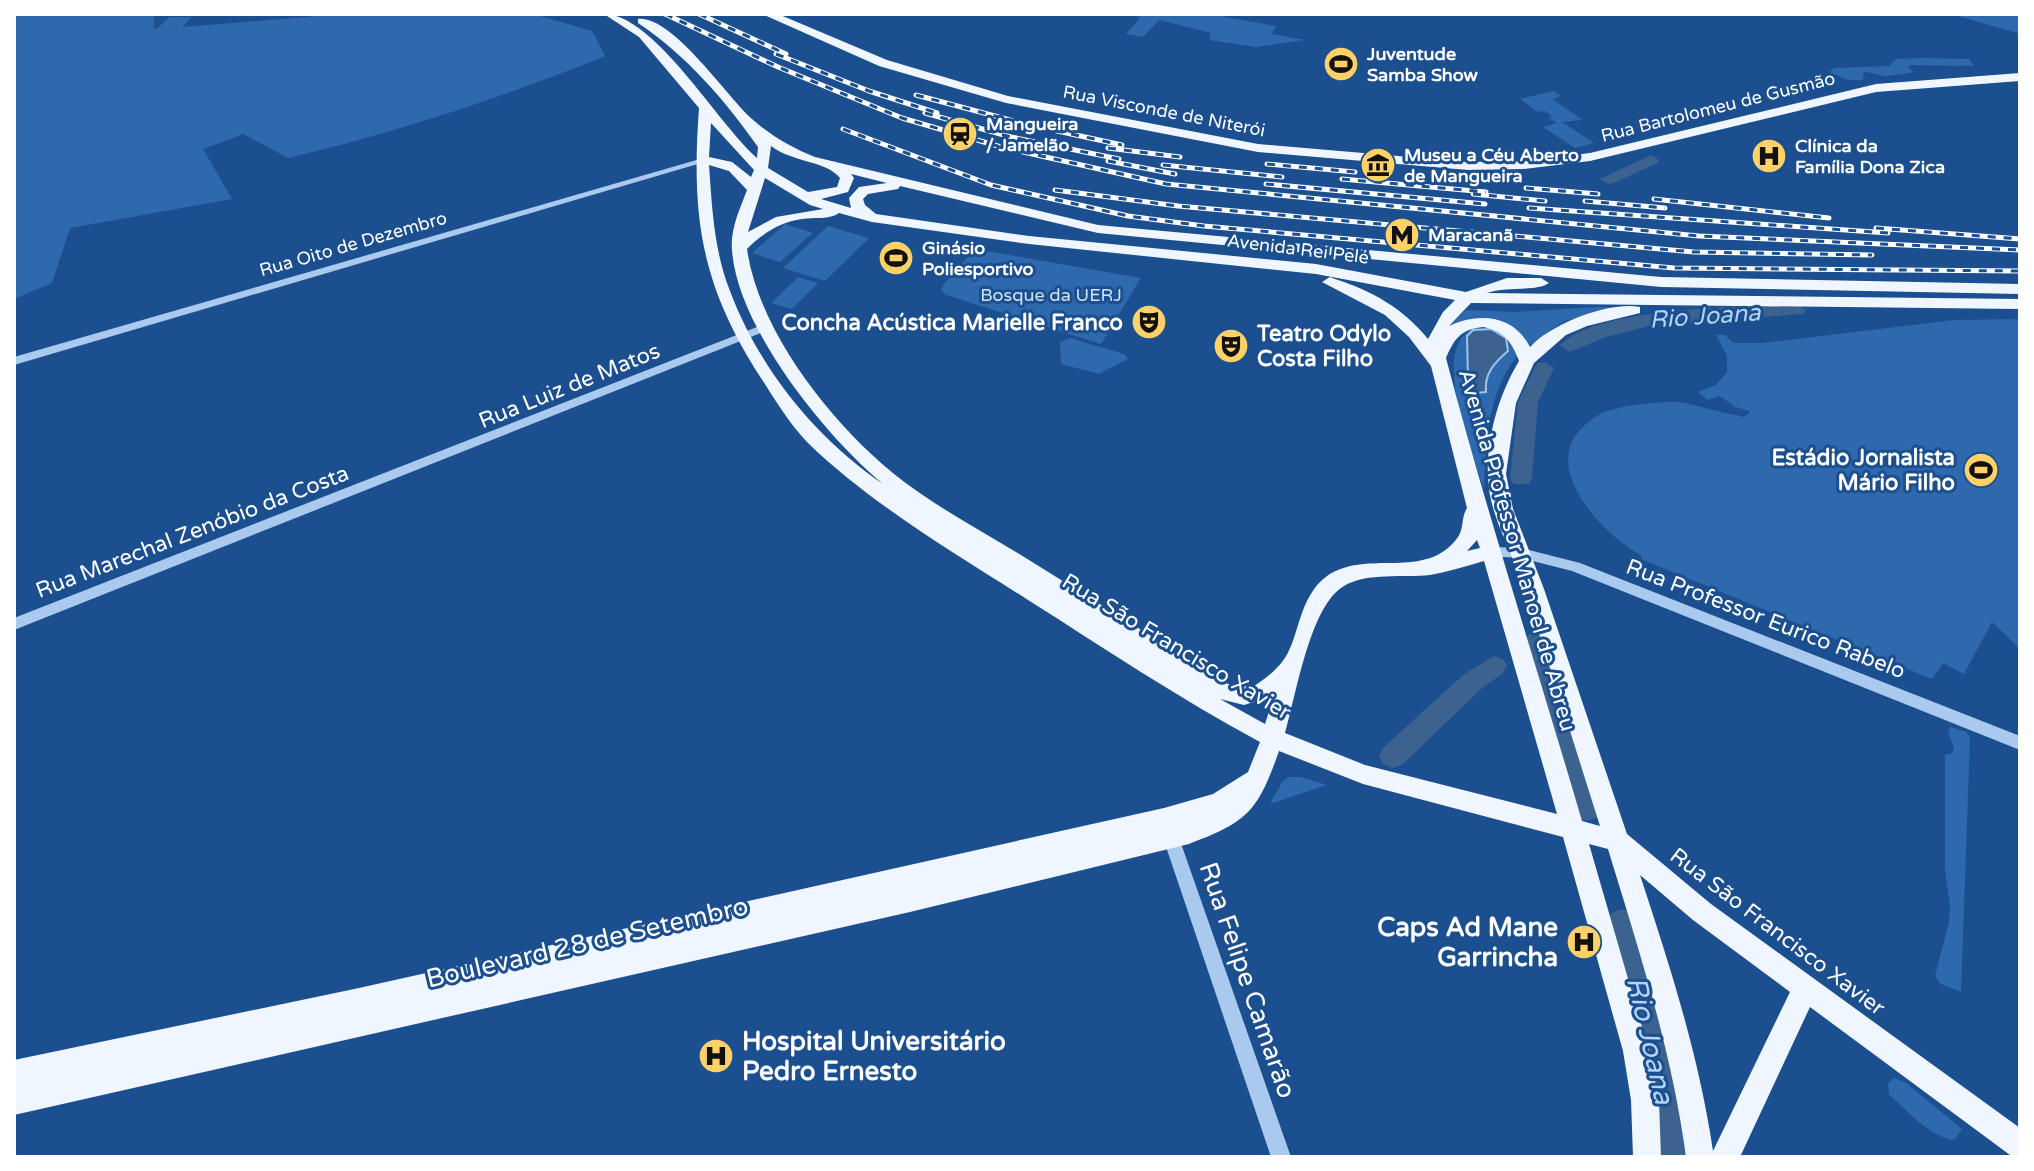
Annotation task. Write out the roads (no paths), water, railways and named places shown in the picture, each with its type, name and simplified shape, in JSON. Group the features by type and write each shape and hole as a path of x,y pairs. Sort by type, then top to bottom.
{"main road":[{"path":"595,14 626,18"},
{"path":"610,14 626,18 705,108"},
{"name":"Rua Visconde de Niterói","path":"768,14 858,54 932,79 1006,99 1217,141 1296,152 1468,166 1569,161"},
{"name":"Rua São Francisco Xavier","path":"626,18 653,28 694,60 748,122 765,147 762,170 752,187 739,248 747,291 827,418 857,452 897,486 1228,693 1249,698 1263,693 1296,662"},
{"name":"Rua Bartolomeu de Gusmão","path":"1569,161 1876,88 2019,75"},
{"name":"Rua São Francisco Xavier","path":"705,108 703,161 706,224 721,289 742,336 791,410 812,436 855,474 982,561 1221,711 1272,738 1363,774 1617,841 1702,912 2020,1145"},
{"name":"Avenida Rei Pelé","path":"705,108 762,170 801,195 872,218 1029,240 1316,269 1470,298 1900,300 2020,304"},
{"name":"Avenida Rei Pelé","path":"748,122 786,151 840,169 1098,229 1661,282 2020,289"},
{"path":"703,161 724,162 752,187"},
{"path":"801,195 825,196 839,192 848,182 840,169"},
{"path":"705,193 724,182 752,187"},
{"path":"872,218 858,207 859,194 872,188 909,186"},
{"path":"739,248 759,229 781,218 852,213"},
{"path":"1328,281 1367,295 1396,313 1425,345 1437,365"},
{"path":"1470,298 1486,288 1508,283 1661,282"},
{"path":"1900,300 1911,287"},
{"name":"Avenida Professor Manoel de Abreu","path":"1470,298 1439,327 1434,346 1437,365 1477,510 1574,828 1636,1051 1645,1100 1647,1157"},
{"name":"Avenida Professor Manoel de Abreu","path":"1700,1157 1693,1103 1679,1039 1617,841 1500,494 1498,466 1510,388 1527,361 1547,339 1588,318 1636,309 1733,301"},
{"path":"1437,365 1439,350 1450,335 1462,326 1480,322 1511,330 1522,343 1527,361"},
{"path":"1437,566 1461,549 1469,538 1472,515 1477,510"},
{"path":"1168,829 1223,820 1241,807 1257,778 1311,612 1322,593 1336,581 1352,576 1437,566 1491,552"},
{"name":"Boulevard 28 de Setembro","path":"14,1074 1168,829"},
{"name":"Boulevard 28 de Setembro","path":"14,1101 910,900 1168,829"},
{"path":"1725,1157 1805,989"}],"street":[{"name":"Rua Oito de Dezembro","path":"14,361 703,161"},
{"name":"Rua Luiz de Matos","path":"386,480 767,327"},
{"name":"Rua Marechal Zenóbio da Costa","path":"14,624 386,480"},
{"name":"Rua Professor Eurico Rabelo","path":"1491,552 1521,553 1575,567 2020,743"},
{"name":"Rua Felipe Camarão","path":"1168,829 1281,1157"}],"waterway":[{"path":"1608,179 1651,160"},
{"name":"Rio Joana","path":"1570,346 1596,334 1652,319 1709,313 1796,310"},
{"name":"Rio Joana","path":"1521,478 1528,402 1544,368"},
{"name":"Rio Joana","path":"1537,642 1587,809"},
{"path":"1393,756 1472,682 1494,666"},
{"name":"Rio Joana","path":"1622,923 1660,1068 1673,1157"}],"railway":[{"path":"665,14 778,67 902,118 1001,147 1166,184 1699,236 2020,250"},
{"path":"699,14 786,54"},
{"path":"776,54 869,91 937,113"},
{"path":"916,95 1025,124 1122,145"},
{"path":"925,113 1011,137 1119,159"},
{"path":"843,129 991,185 1128,216 1204,226 1674,268 2020,271"},
{"path":"1108,148 1180,157"},
{"path":"1108,161 1175,174"},
{"path":"1267,164 1355,172"},
{"path":"1163,165 1282,177"},
{"path":"1342,179 1486,192"},
{"path":"1266,184 1485,204"},
{"path":"1526,188 1598,194"},
{"path":"1055,190 1178,206 1694,252 1872,255"},
{"path":"1473,194 1545,201"},
{"path":"1654,199 1829,218"},
{"path":"1585,201 1665,208"},
{"path":"1529,208 1888,233"},
{"path":"1876,228 2020,239"}],"place":[{"name":"Juventude Samba Show","path":"1341,64"},
{"name":"Mangueira / Jamelão","path":"960,134"},
{"name":"Clínica da Família Dona Zica","path":"1769,156"},
{"name":"Museu a Céu Aberto de Mangueira","path":"1378,165"},
{"name":"Maracanã","path":"1402,235"},
{"name":"Ginásio Poliesportivo","path":"896,258"},
{"name":"Concha Acústica Marielle Franco","path":"1149,322"},
{"name":"Teatro Odylo Costa Filho","path":"1231,346"},
{"name":"Estádio Jornalista Mário Filho","path":"1981,470"},
{"name":"Caps Ad Mane Garrincha","path":"1584,942"},
{"name":"Hospital Universitário Pedro Ernesto","path":"716,1056"}],"park label":[{"name":"Bosque da UERJ","path":"1051,295"}]}
